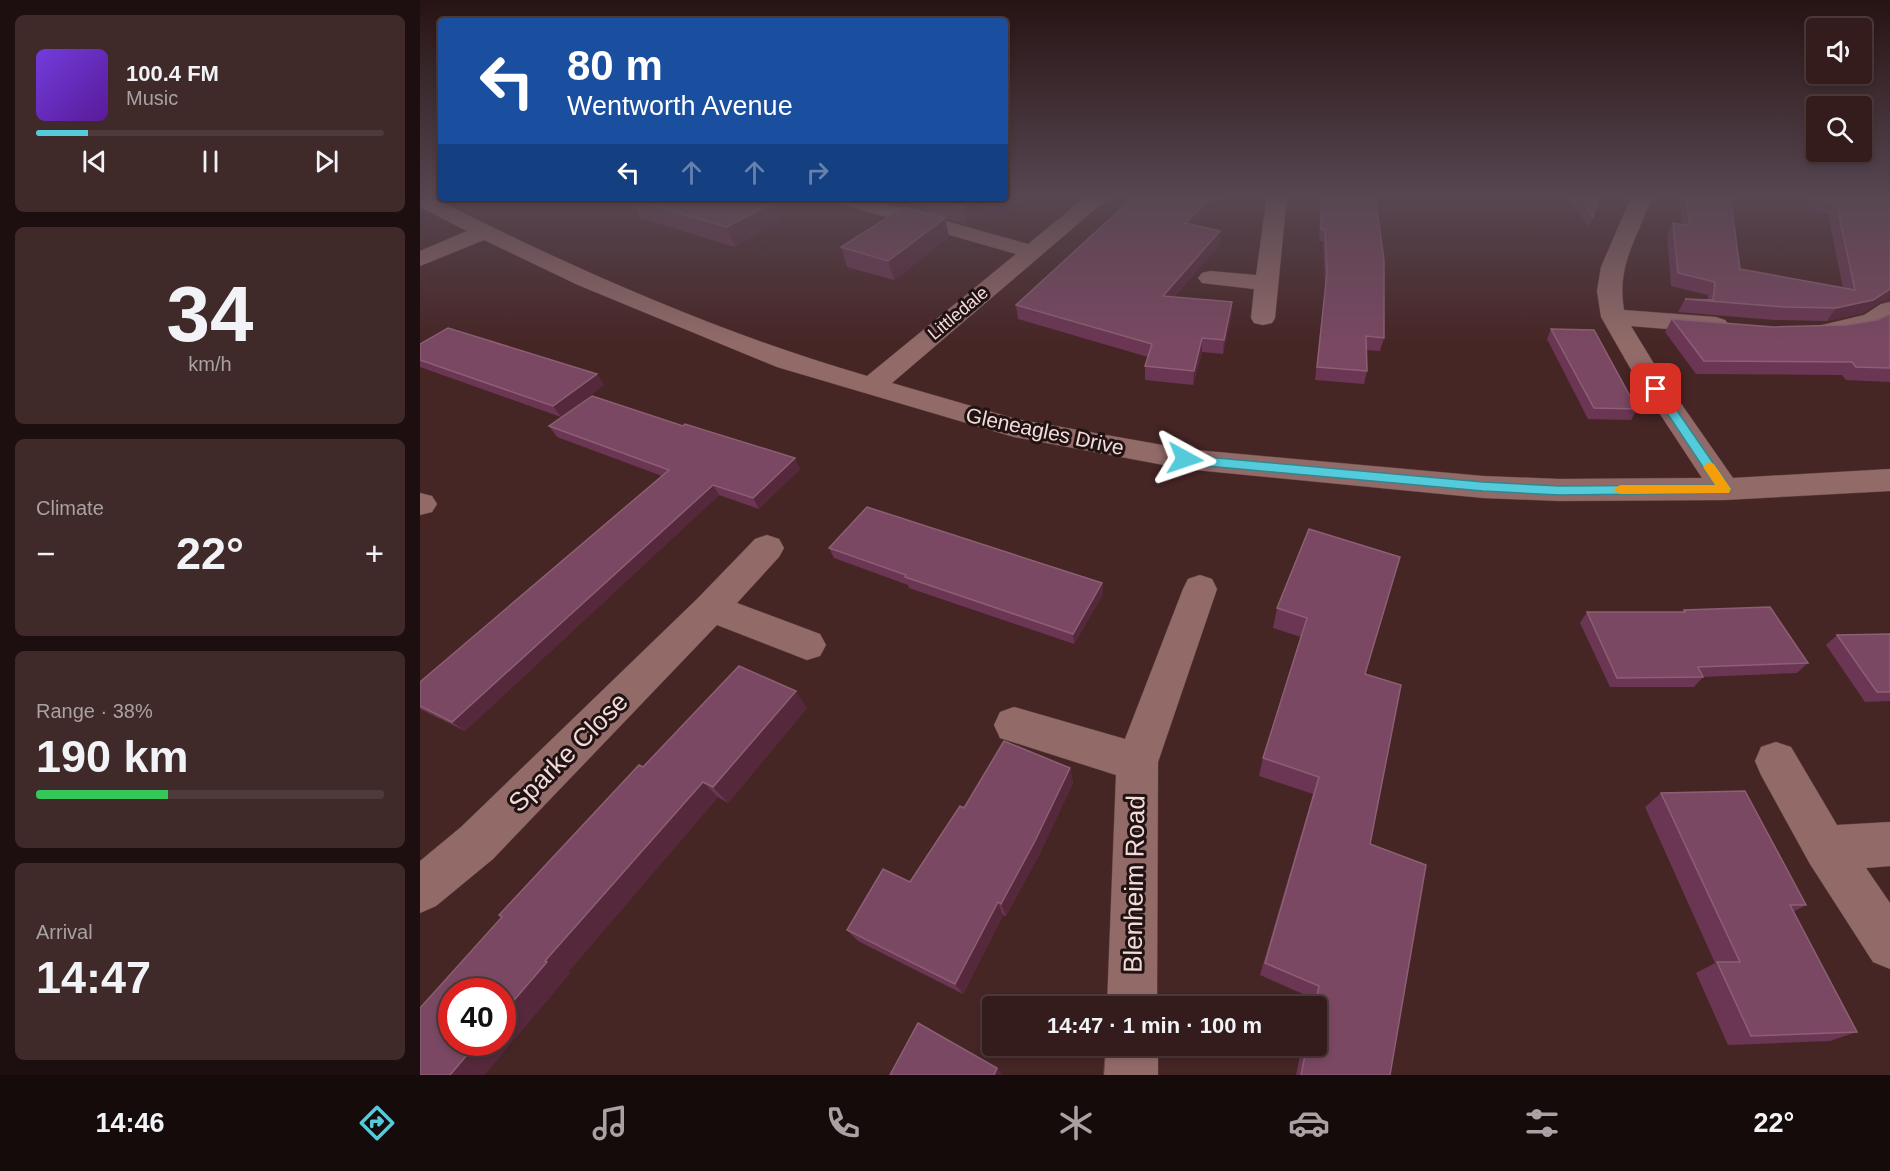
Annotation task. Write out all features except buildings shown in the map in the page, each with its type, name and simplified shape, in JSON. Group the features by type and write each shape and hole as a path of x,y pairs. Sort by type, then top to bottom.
{"street":[{"path":"420,259 453,245"},
{"name":"Gleneagles Drive","path":"512,245 586,280 786,361 1014,428 1185,459 1495,487 1559,490 1725,489 1890,480"},
{"path":"1008,245 1032,252"},
{"name":"Littledale","path":"871,387 1040,245"},
{"path":"1263,318 1271,245"},
{"path":"1621,245 1612,267 1609,291 1613,317 1646,373 1725,489"},
{"path":"1210,278 1266,283"},
{"path":"1806,331 1827,331 1872,321 1890,309"},
{"path":"1613,317 1739,327"},
{"name":"Sparke Close","path":"420,890 477,843 711,609 768,548"},
{"name":"Blenheim Road","path":"1132,996 1137,762 1200,589"},
{"path":"711,609 807,645"},
{"path":"1014,725 1137,762"},
{"path":"1776,761 1826,848 1890,945"},
{"path":"1826,848 1890,844"},
{"path":"1131,1075 1132,1056"}],"slow traffic":[{"path":"1620,490 1725,489 1709,467"}],"route":[{"path":"1185,459 1483,487 1559,490 1725,489 1656,389"}]}
